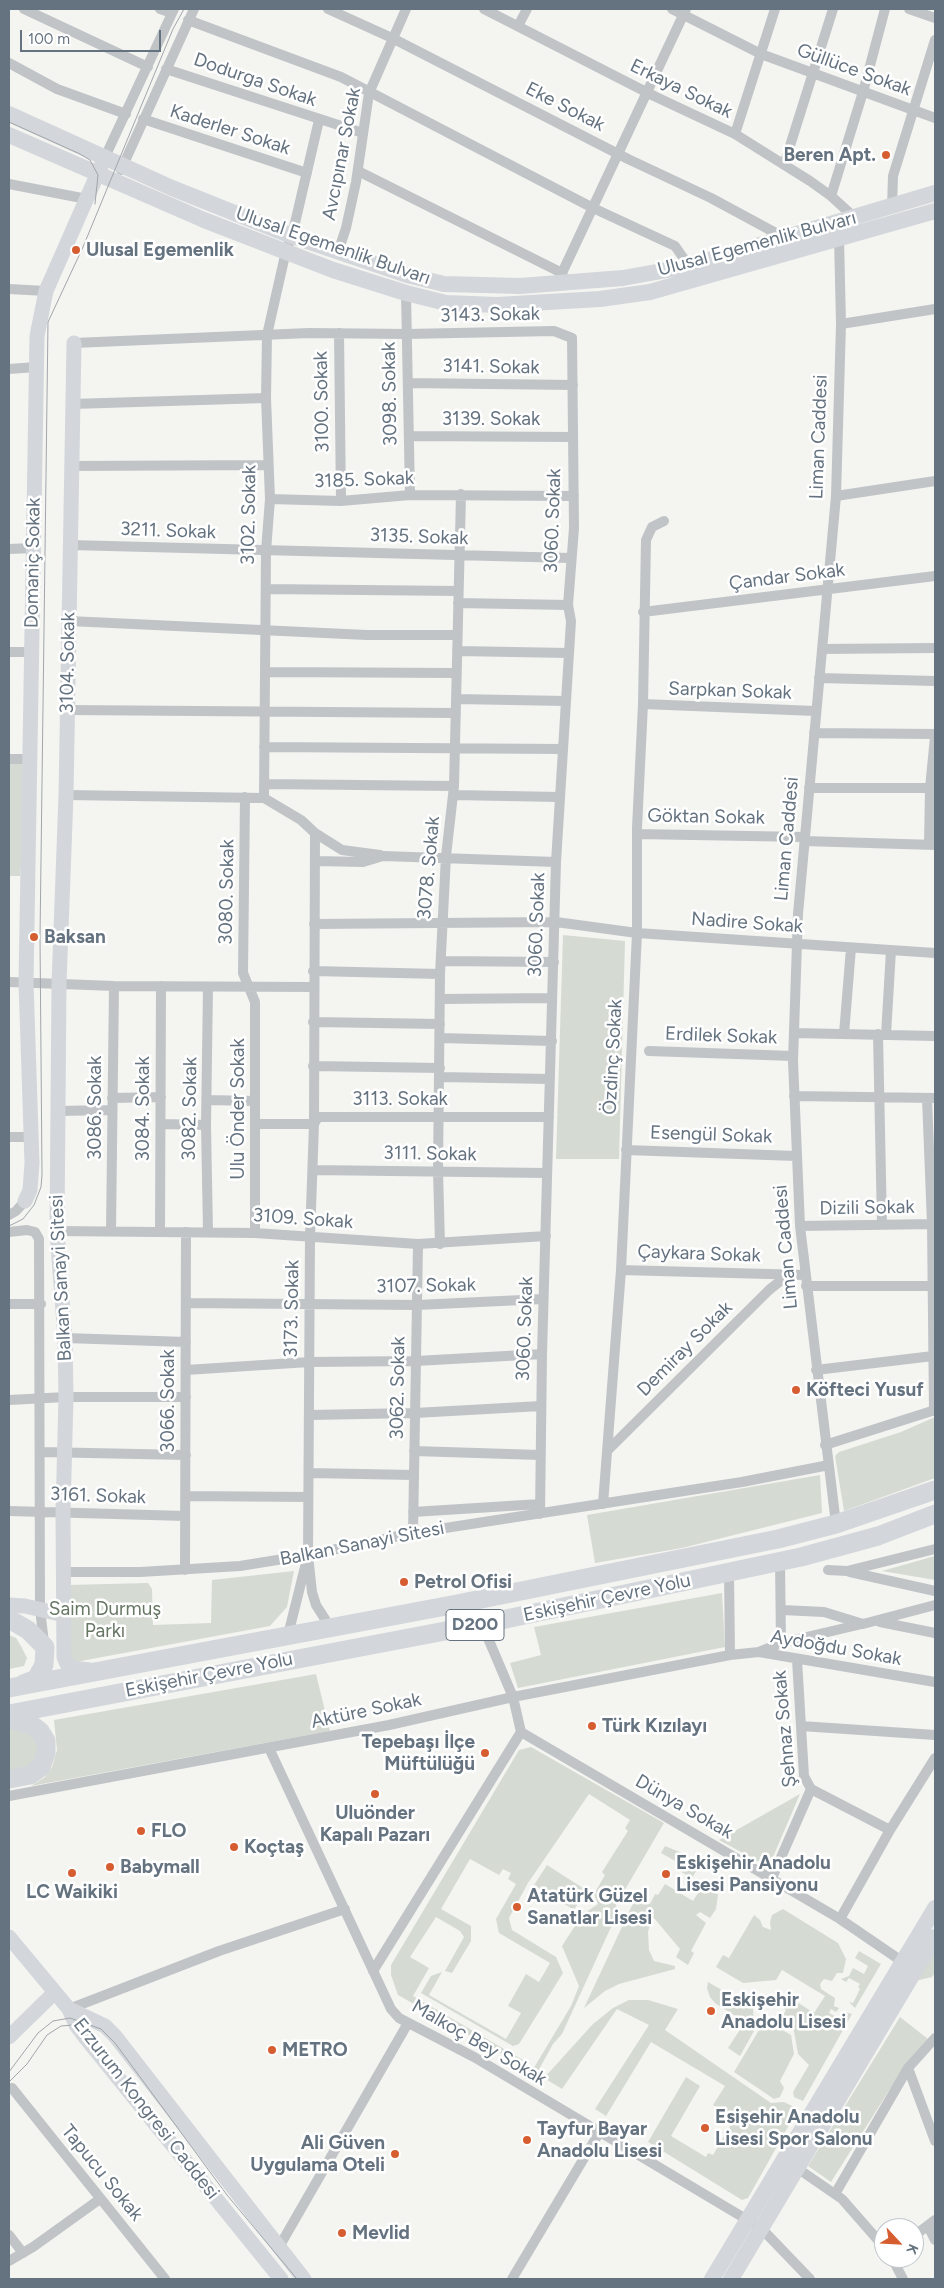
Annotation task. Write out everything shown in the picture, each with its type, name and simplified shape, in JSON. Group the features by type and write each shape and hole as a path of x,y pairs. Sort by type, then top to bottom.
{"highway":[{"name":"Eskişehir Çevre Yolu","path":"12,1688 602,1575 778,1539 836,1524 935,1490"},
{"name":"Eskişehir Çevre Yolu","path":"9,1714 482,1624 780,1561 878,1536 935,1514"},
{"path":"9,1619 28,1630 45,1647 44,1665 36,1678 12,1688"},
{"path":"9,1630 26,1640 33,1654 34,1662 31,1671 12,1688"},
{"path":"9,1719 32,1724 40,1731 46,1741 46,1753 41,1767 30,1775 9,1779"}],"main road":[{"name":"Ulusal Egemenlik Bulvarı","path":"9,114 289,243 333,270 406,293 446,303 497,305 600,299 650,292 935,210"},
{"name":"Ulusal Egemenlik Bulvarı","path":"9,135 204,220 289,243 338,252 408,275 444,284 471,286 564,278 623,278 690,266 935,193"},
{"path":"731,2279 754,2225 935,1908"},
{"path":"712,2279 797,2168 935,1937"}],"street":[{"path":"24,9 148,67"},
{"path":"105,157 173,11 160,9"},
{"path":"116,182 142,120 194,9"},
{"name":"Eke Sokak","path":"328,9 392,38 619,155 711,198 786,238"},
{"name":"Avcıpınar Sokak","path":"338,252 346,228 358,171 369,93 406,9"},
{"name":"Erkaya Sokak","path":"484,9 648,93 735,134 831,196 854,217"},
{"path":"518,26 527,9"},
{"name":"Güllüce Sokak","path":"672,9 685,12 761,54 935,118"},
{"path":"735,134 775,9"},
{"path":"784,165 833,9"},
{"path":"831,196 886,9"},
{"path":"908,9 935,18"},
{"path":"358,171 564,278 593,208 685,12"},
{"path":"188,20 341,77 593,208 675,246 690,266"},
{"path":"892,207 893,176 935,40"},
{"path":"9,64 57,89 126,114"},
{"name":"Dodurga Sokak","path":"166,69 363,133"},
{"name":"Kaderler Sokak","path":"142,120 307,173"},
{"name":"3102. Sokak","path":"264,798 266,551 270,499 266,398 267,335 319,120"},
{"name":"Domaniç Sokak","path":"25,1201 32,1178 26,982 37,336 46,291 105,157"},
{"path":"9,184 87,199"},
{"name":"Liman Caddesi","path":"836,1524 800,1226 793,1056 797,944 805,839 836,496 841,324 839,237"},
{"path":"9,289 46,291"},
{"name":"3098. Sokak","path":"406,293 410,494"},
{"path":"841,324 935,309"},
{"name":"3143. Sokak","path":"74,343 339,333 407,334 554,331 572,338"},
{"name":"3100. Sokak","path":"339,333 341,501"},
{"name":"3060. Sokak","path":"540,1509 546,1173 556,922 556,862 571,621 568,605 570,558 574,528 572,338"},
{"name":"3104. Sokak","path":"59,984 66,795 74,343"},
{"path":"9,369 36,367"},
{"name":"3141. Sokak","path":"408,383 573,385"},
{"path":"72,404 266,398"},
{"name":"3139. Sokak","path":"409,436 573,437"},
{"path":"71,466 268,466"},
{"path":"836,496 935,481"},
{"name":"3185. Sokak","path":"270,499 341,501 410,494 574,496"},
{"name":"3078. Sokak","path":"440,1244 438,1171 440,974 446,856 454,791 456,747 461,494"},
{"name":"Özdinç Sokak","path":"603,1504 621,1270 637,933 637,834 643,704 643,612 646,536 652,527 664,521"},
{"name":"3211. Sokak","path":"70,545 266,551"},
{"path":"9,549 33,548"},
{"name":"3135. Sokak","path":"266,551 396,552 459,556 570,558"},
{"name":"Çandar Sokak","path":"643,612 935,576"},
{"path":"266,589 458,590"},
{"path":"458,603 568,605"},
{"path":"68,622 265,631 457,635"},
{"path":"822,649 935,648"},
{"path":"457,651 569,653"},
{"path":"9,652 32,652"},
{"path":"265,672 456,673"},
{"path":"819,678 935,681"},
{"path":"456,699 566,701"},
{"name":"Sarpkan Sokak","path":"643,704 815,712"},
{"path":"67,710 456,714"},
{"path":"814,733 935,735 932,845"},
{"path":"264,747 562,749"},
{"path":"9,759 30,759"},
{"path":"264,784 454,791 559,798"},
{"path":"809,788 933,788"},
{"path":"66,795 264,798 302,820 315,832 342,850 383,856 446,856 556,862"},
{"name":"3080. Sokak","path":"246,797 243,973 248,987"},
{"name":"3173. Sokak","path":"315,832 313,971 314,1124 310,1237 308,1555 312,1592 316,1605 330,1627"},
{"name":"Göktan Sokak","path":"637,834 932,845"},
{"path":"316,861 363,862 383,856"},
{"name":"Nadire Sokak","path":"314,924 556,922 637,933 935,953"},
{"path":"844,1034 850,948"},
{"path":"882,1224 878,1096 891,950"},
{"path":"441,961 554,962"},
{"path":"313,971 440,974"},
{"path":"9,982 114,986 313,987"},
{"name":"Balkan Sanayi Sitesi","path":"59,984 57,1231 65,1338 64,1615 67,1664 72,1668 99,1671"},
{"name":"3086. Sokak","path":"111,1231 114,986"},
{"name":"3084. Sokak","path":"160,1232 161,986"},
{"name":"3082. Sokak","path":"208,987 208,1100 206,1125 208,1232"},
{"name":"Ulu Önder Sokak","path":"248,987 256,1002 256,1233"},
{"path":"440,999 552,998"},
{"path":"313,1022 440,1024"},
{"path":"794,1032 935,1036"},
{"path":"440,1038 552,1041"},
{"name":"Erdilek Sokak","path":"649,1051 793,1056"},
{"path":"313,1066 550,1079"},
{"path":"794,1096 931,1098 934,1224 931,1286 935,1411 826,1445"},
{"path":"112,1098 161,1097"},
{"path":"208,1100 255,1101"},
{"path":"57,1111 112,1110"},
{"name":"3113. Sokak","path":"255,1124 314,1124 318,1117 549,1117"},
{"path":"161,1124 206,1125"},
{"path":"9,1137 31,1137"},
{"name":"Esengül Sokak","path":"626,1150 796,1156"},
{"name":"3111. Sokak","path":"313,1170 546,1173"},
{"path":"9,1214 16,1211 25,1201"},
{"name":"Dizili Sokak","path":"800,1226 934,1224"},
{"path":"9,1232 27,1230 35,1232 39,1239 41,1400 40,1609 45,1647"},
{"name":"3109. Sokak","path":"57,1231 256,1233 418,1244 546,1236"},
{"name":"3066. Sokak","path":"185,1570 186,1232"},
{"name":"3062. Sokak","path":"413,1533 418,1244"},
{"name":"Çaykara Sokak","path":"621,1270 805,1275"},
{"name":"Demiray Sokak","path":"607,1451 769,1290 790,1274"},
{"path":"806,1286 931,1286"},
{"name":"3107. Sokak","path":"186,1303 417,1305 543,1299"},
{"path":"9,1304 40,1304"},
{"path":"65,1338 186,1342"},
{"path":"186,1370 309,1362 416,1361 542,1354"},
{"path":"816,1370 933,1356"},
{"path":"9,1400 41,1400 66,1397 186,1397"},
{"path":"310,1415 541,1406"},
{"path":"414,1451 540,1455"},
{"path":"41,1452 186,1455"},
{"path":"413,1512 540,1509 603,1504 742,1482 828,1465"},
{"path":"309,1473 414,1474"},
{"path":"186,1496 308,1497"},
{"name":"Balkan Sanayi Sitesi","path":"63,1572 185,1570 240,1566 308,1555 540,1509"},
{"name":"3161. Sokak","path":"9,1511 185,1516"},
{"path":"846,1571 935,1549"},
{"path":"288,1635 308,1555"},
{"path":"780,1561 781,1643"},
{"path":"828,1570 846,1571 935,1590"},
{"path":"729,1572 730,1655"},
{"path":"759,1652 781,1643 878,1622 935,1605"},
{"path":"9,1606 40,1609 64,1615"},
{"path":"782,1610 824,1612 863,1624"},
{"path":"878,1622 935,1633"},
{"path":"373,1970 521,1732 513,1697 482,1624"},
{"name":"Aydoğdu Sokak","path":"730,1655 759,1652 797,1660 935,1682"},
{"name":"Aktüre Sokak","path":"9,1796 389,1725 513,1697 730,1655"},
{"name":"Şehnaz Sokak","path":"772,1878 811,1788 804,1776 797,1660"},
{"path":"801,1726 935,1735"},
{"name":"Dünya Sokak","path":"521,1732 772,1878 840,1919 903,1962"},
{"name":"Malkoç Bey Sokak","path":"269,1748 391,2009 399,2018 474,2057 754,2225 810,2279"},
{"path":"840,1919 890,1830 935,1758"},
{"path":"811,1788 890,1830"},
{"path":"9,1937 69,2009 219,1951 345,1909"},
{"path":"9,2037 55,1992"},
{"name":"Erzurum Kongresi Caddesi","path":"69,2009 105,2026 115,2036 304,2279"},
{"name":"Erzurum Kongresi Caddesi","path":"69,2009 81,2031 281,2279"},
{"path":"278,2247 408,2023"},
{"path":"835,2194 908,2068 935,2038"},
{"path":"908,2068 934,2135"},
{"name":"Tapucu Sokak","path":"12,2088 164,2279"},
{"path":"512,2279 599,2133"},
{"path":"797,2168 842,2199 874,2236"},
{"path":"9,2262 100,2199"},
{"path":"932,2223 935,2240"},
{"path":"9,2235 23,2253"}],"green space":[{"path":"9,760 24,760 24,832 20,876 9,876"},
{"path":"563,935 625,941 619,1159 556,1159"},
{"path":"935,1417 935,1478 844,1511 835,1456 839,1452 901,1432"},
{"path":"820,1475 822,1513 682,1548 595,1563 587,1515"},
{"path":"935,1556 935,1580 882,1571"},
{"name":"Saim Durmuş Parkı","path":"294,1571 287,1607 270,1626 70,1663 67,1585 148,1583 152,1589 153,1625 211,1623 212,1580"},
{"path":"722,1593 725,1647 518,1688 510,1663 541,1655 534,1627"},
{"path":"9,1635 16,1638 27,1658 24,1666 9,1669"},
{"path":"316,1674 330,1731 31,1786 45,1777 52,1767 57,1750 54,1720"},
{"path":"9,1722 39,1732 37,1766 9,1775"},
{"path":"531,1747 664,1823 616,1905 617,1914 562,2034 553,2044 537,2073 532,2071 571,2006 579,1986 562,1946 582,1915 598,1904 594,1894 605,1875 602,1872 628,1831 625,1828 630,1820 589,1794 528,1883 509,1918 512,1930 556,1957 563,1973 519,2044 513,2046 421,1993 431,1976 442,1972 429,1995 506,2039 521,2013 508,2006 526,1974 539,1982 550,1963 499,1933 496,1919 516,1884 508,1879 511,1873 503,1869 499,1875 470,1859 441,1909 471,1926 471,1941 452,1973 445,1971 464,1937 460,1931 436,1917 410,1957 429,1968 413,1996 523,2060 520,2064 398,1995 391,1975 391,1965 519,1750"},
{"path":"800,1794 770,1864 765,1865 719,1840"},
{"path":"665,1846 682,1853 677,1862 661,1853"},
{"path":"684,1859 698,1868 692,1878 678,1870"},
{"path":"547,1865 586,1890 574,1910 534,1885"},
{"path":"665,1884 693,1901 701,1888 718,1894 716,1909 710,1918 700,1912 696,1915 706,1923 691,1951 694,1953 688,1965 676,1957 680,1949 654,1918 651,1920 648,1932 649,1950 654,1961 675,1966 675,1969 619,1984 605,1991 584,2008 636,1897 650,1904 655,1894 658,1895"},
{"path":"783,1909 838,1943 846,1959 843,1973 837,1973 832,1981 824,1979 820,1984 821,1989 835,1998 834,2006 839,2008 836,2012 831,2009 829,2013 840,2019 845,2012 852,2014 803,2101 794,2097 793,2092 809,2065 798,2054 794,2031 779,2023 786,2010 783,2008 789,1997 814,2013 825,1996 782,1970 776,1980 743,1983 716,1967 723,1955 729,1958 754,1915 760,1920 763,1927 771,1930 770,1922 772,1915"},
{"path":"935,1949 935,1973 932,1977 915,1981"},
{"path":"859,1951 881,1964 855,2008 849,2002 853,2003 860,1989 858,1987 860,1984 849,1978 846,1982 841,1979 849,1976 853,1968 864,1974 868,1966 855,1958"},
{"path":"708,1982 753,2008 754,2031 740,2056 728,2048 745,2022 715,2003 710,1997 707,1988"},
{"path":"629,2000 648,2000 678,2009 665,2030 771,2103 784,2102 798,2109 748,2198 742,2200 648,2142 686,2077 700,2086 671,2136 706,2157 708,2153 713,2155 735,2118 713,2105 725,2086 651,2042 606,2116 595,2109 649,2025 617,2009 562,2089 544,2078 593,2024 613,2008"},
{"path":"900,2017 928,2039 890,2089 831,2182 808,2166"},
{"path":"765,2020 791,2035 794,2054 780,2081 784,2088 780,2097 774,2099 734,2072"}],"tram line":[{"path":"9,1226 23,1219 34,1205 41,1187 42,1175 40,937 48,322 83,247 173,29 184,9"},
{"path":"9,122 90,160 98,175 95,204"},
{"path":"9,2072 38,2033 53,2021 70,2018 101,2029 115,2043 227,2195 297,2279"},
{"path":"9,2082 27,2064 47,2035 61,2026 73,2025"}],"place":[{"name":"Beren Apt.","path":"886,155"},
{"name":"Ulusal Egemenlik","path":"76,250"},
{"name":"Baksan","path":"34,937"},
{"name":"Köfteci Yusuf","path":"796,1390"},
{"name":"Petrol Ofisi","path":"404,1582"},
{"name":"Türk Kızılayı","path":"592,1726"},
{"name":"Tepebaşı İlçe Müftülüğü","path":"485,1753"},
{"name":"Uluönder Kapalı Pazarı","path":"375,1794"},
{"name":"FLO","path":"141,1831"},
{"name":"Koçtaş","path":"234,1847"},
{"name":"Babymall","path":"110,1867"},
{"name":"LC Waikiki","path":"72,1873"},
{"name":"Eskişehir Anadolu Lisesi Pansiyonu","path":"666,1874"},
{"name":"Atatürk Güzel Sanatlar Lisesi","path":"517,1907"},
{"name":"Eskişehir Anadolu Lisesi","path":"711,2011"},
{"name":"METRO","path":"272,2050"},
{"name":"Esişehir Anadolu Lisesi Spor Salonu","path":"705,2128"},
{"name":"Tayfur Bayar Anadolu Lisesi","path":"527,2140"},
{"name":"Ali Güven Uygulama Oteli","path":"395,2154"},
{"name":"Mevlid","path":"342,2233"}]}
